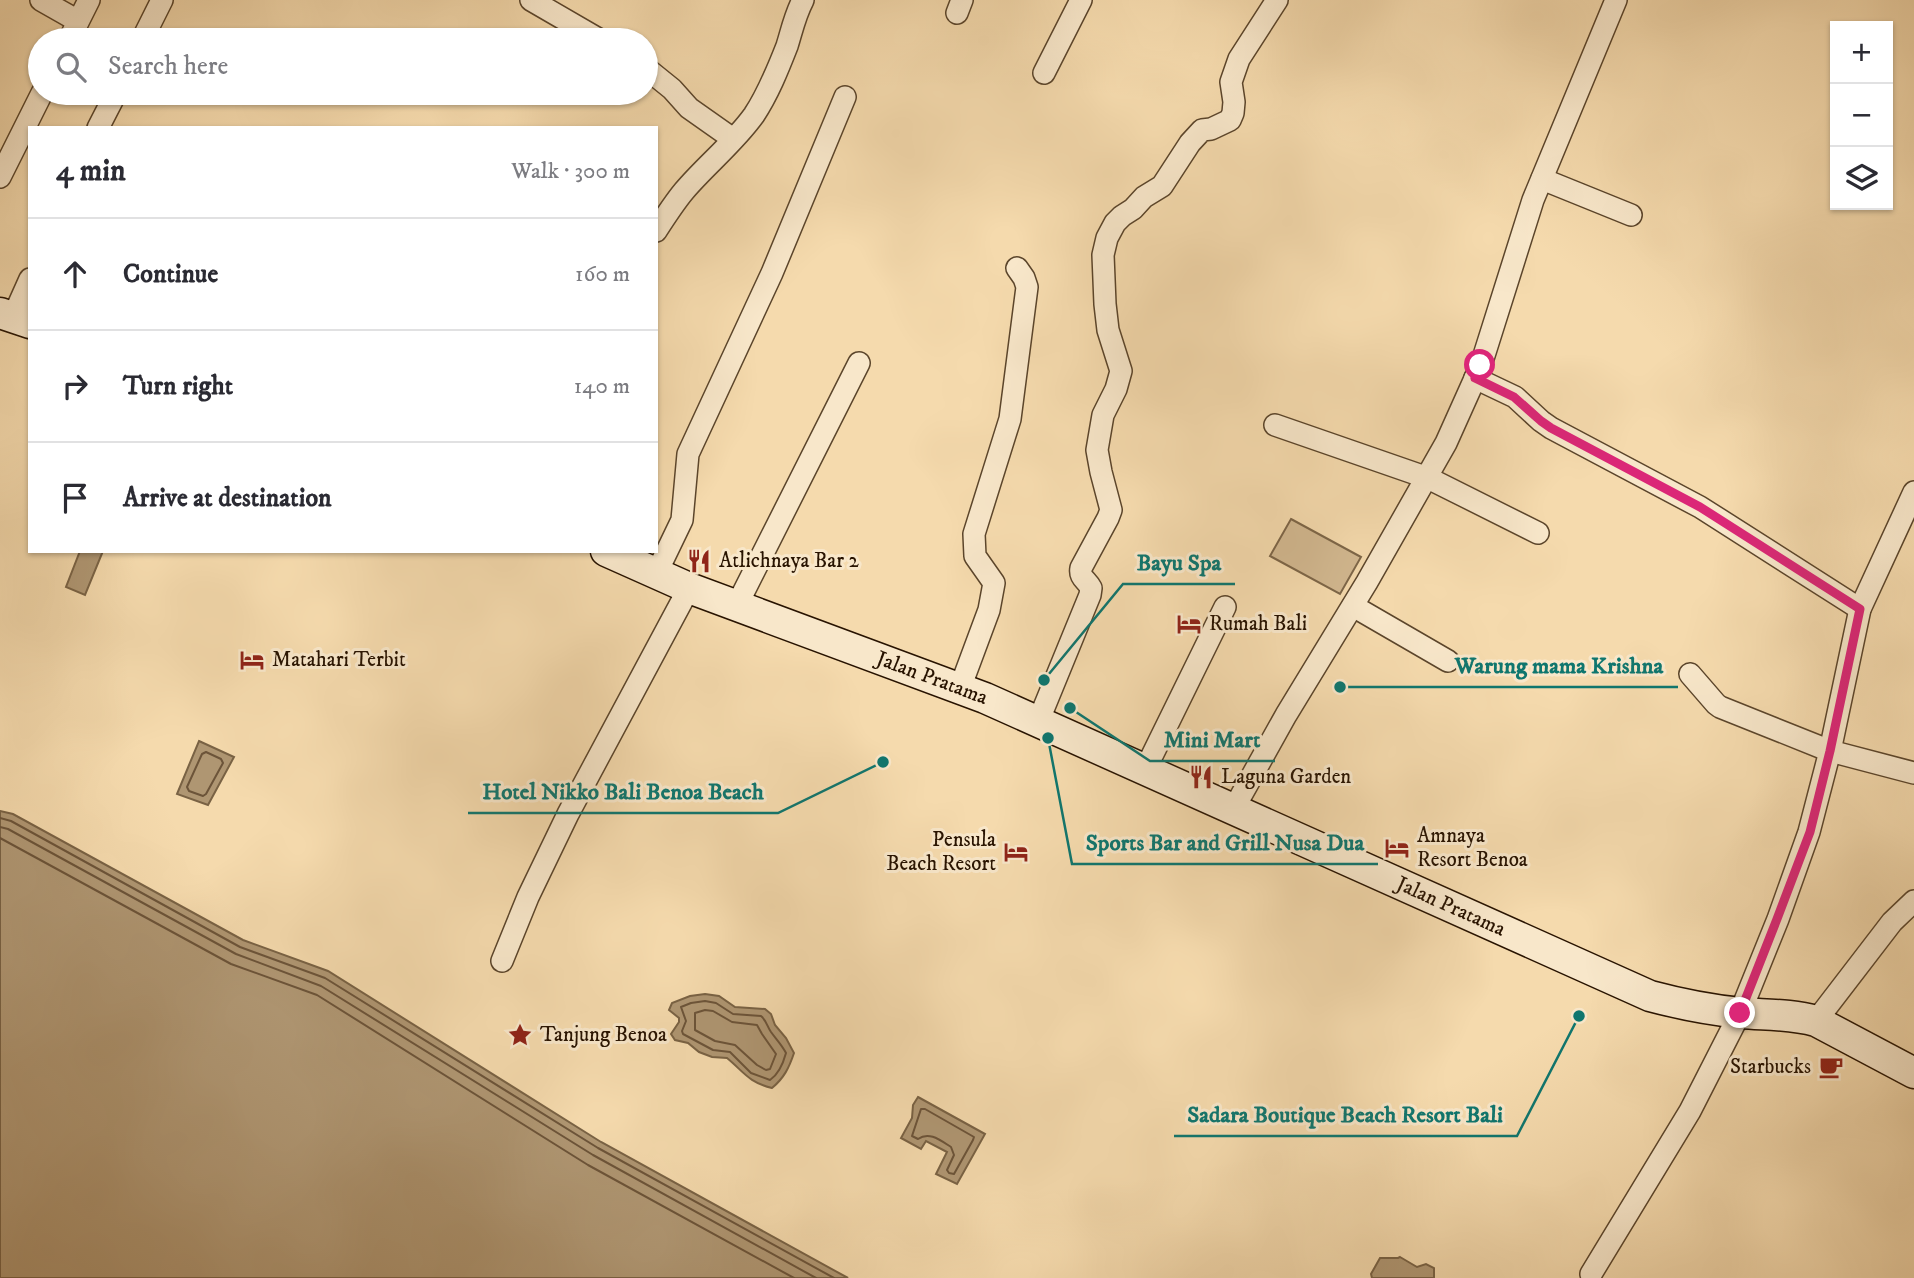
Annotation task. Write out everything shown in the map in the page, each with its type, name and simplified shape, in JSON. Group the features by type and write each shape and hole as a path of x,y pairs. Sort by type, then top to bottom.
{"street":[{"path":"41,0 70,28"},
{"path":"75,28 89,0"},
{"path":"148,28 162,0"},
{"path":"531,0 579,28"},
{"path":"658,228 685,190 756,112 772,81 803,0"},
{"path":"1044,73 1081,0"},
{"path":"1038,722 1090,595 1091,588 1080,573 1111,510 1097,450 1103,415 1116,389 1121,371 1108,330 1103,281 1103,255 1107,238 1122,216 1162,186 1190,143 1202,130 1230,120 1234,102 1231,82 1239,59 1277,0"},
{"path":"1233,810 1446,443 1480,365 1533,200 1616,0"},
{"path":"658,78 689,108 733,139"},
{"path":"656,573 682,520 688,454 772,274 845,97"},
{"path":"0,177 36,105"},
{"path":"100,126 110,105"},
{"path":"1542,179 1631,215"},
{"path":"960,688 989,610 994,583 975,556 974,534 1010,419 1027,287 1017,268"},
{"path":"14,318 28,284"},
{"path":"737,605 859,363"},
{"path":"1475,378 1514,397 1551,428 1700,507 1860,609"},
{"path":"1275,425 1428,478 1538,533"},
{"path":"1591,1274 1690,1111 1740,1013 1810,832 1860,609 1914,492"},
{"name":"Jalan Pratama","path":"611,553 690,588 960,688 1650,996 1692,1007 1778,1014 1816,1021 1914,1073"},
{"path":"502,961 528,897 568,814 690,588"},
{"path":"1353,606 1448,662"},
{"path":"1145,770 1225,607"},
{"path":"1690,674 1718,705 1830,751 1914,773"},
{"path":"1816,1021 1892,922 1914,901"}],"shaded area":[{"path":"1291,519 1361,557 1340,594 1270,556"}],"water":[{"path":"79,553 102,553 85,595 66,587"},
{"path":"199,741 234,757 208,805 177,794"},
{"path":"0,811 13,814 243,940 328,971 601,1142 848,1278 0,1278"},
{"path":"705,994 719,996 735,1007 765,1009 771,1014 775,1025 794,1053 786,1072 772,1088 752,1080 727,1058 712,1057 699,1052 688,1043 675,1040 671,1034 679,1018 669,1010 672,1003"},
{"path":"918,1097 985,1134 957,1184 936,1174 947,1152 926,1141 921,1149 901,1138 912,1118 913,1105"},
{"path":"1400,1257 1417,1267 1426,1264 1434,1268 1434,1278 1372,1278 1371,1274 1380,1258"}],"place":[{"name":"Atlichnaya Bar 2","path":"699,561"},
{"name":"Rumah Bali","path":"1189,624"},
{"name":"Matahari Terbit","path":"252,660"},
{"name":"Bayu Spa","path":"1044,680"},
{"name":"Warung mama Krishna","path":"1340,687"},
{"name":"Mini Mart","path":"1070,708"},
{"name":"Sports Bar and Grill Nusa Dua","path":"1048,738"},
{"name":"Hotel Nikko Bali Benoa Beach","path":"883,762"},
{"name":"Laguna Garden","path":"1201,777"},
{"name":"Amnaya Resort Benoa","path":"1397,848"},
{"name":"Pensula Beach Resort","path":"1016,852"},
{"name":"Sadara Boutique Beach Resort Bali","path":"1579,1016"},
{"name":"Tanjung Benoa","path":"520,1035"},
{"name":"Starbucks","path":"1831,1067"}],"route":[{"path":"1480,365 1475,378 1514,397 1551,428 1700,507 1860,609 1810,832 1740,1013"}]}
